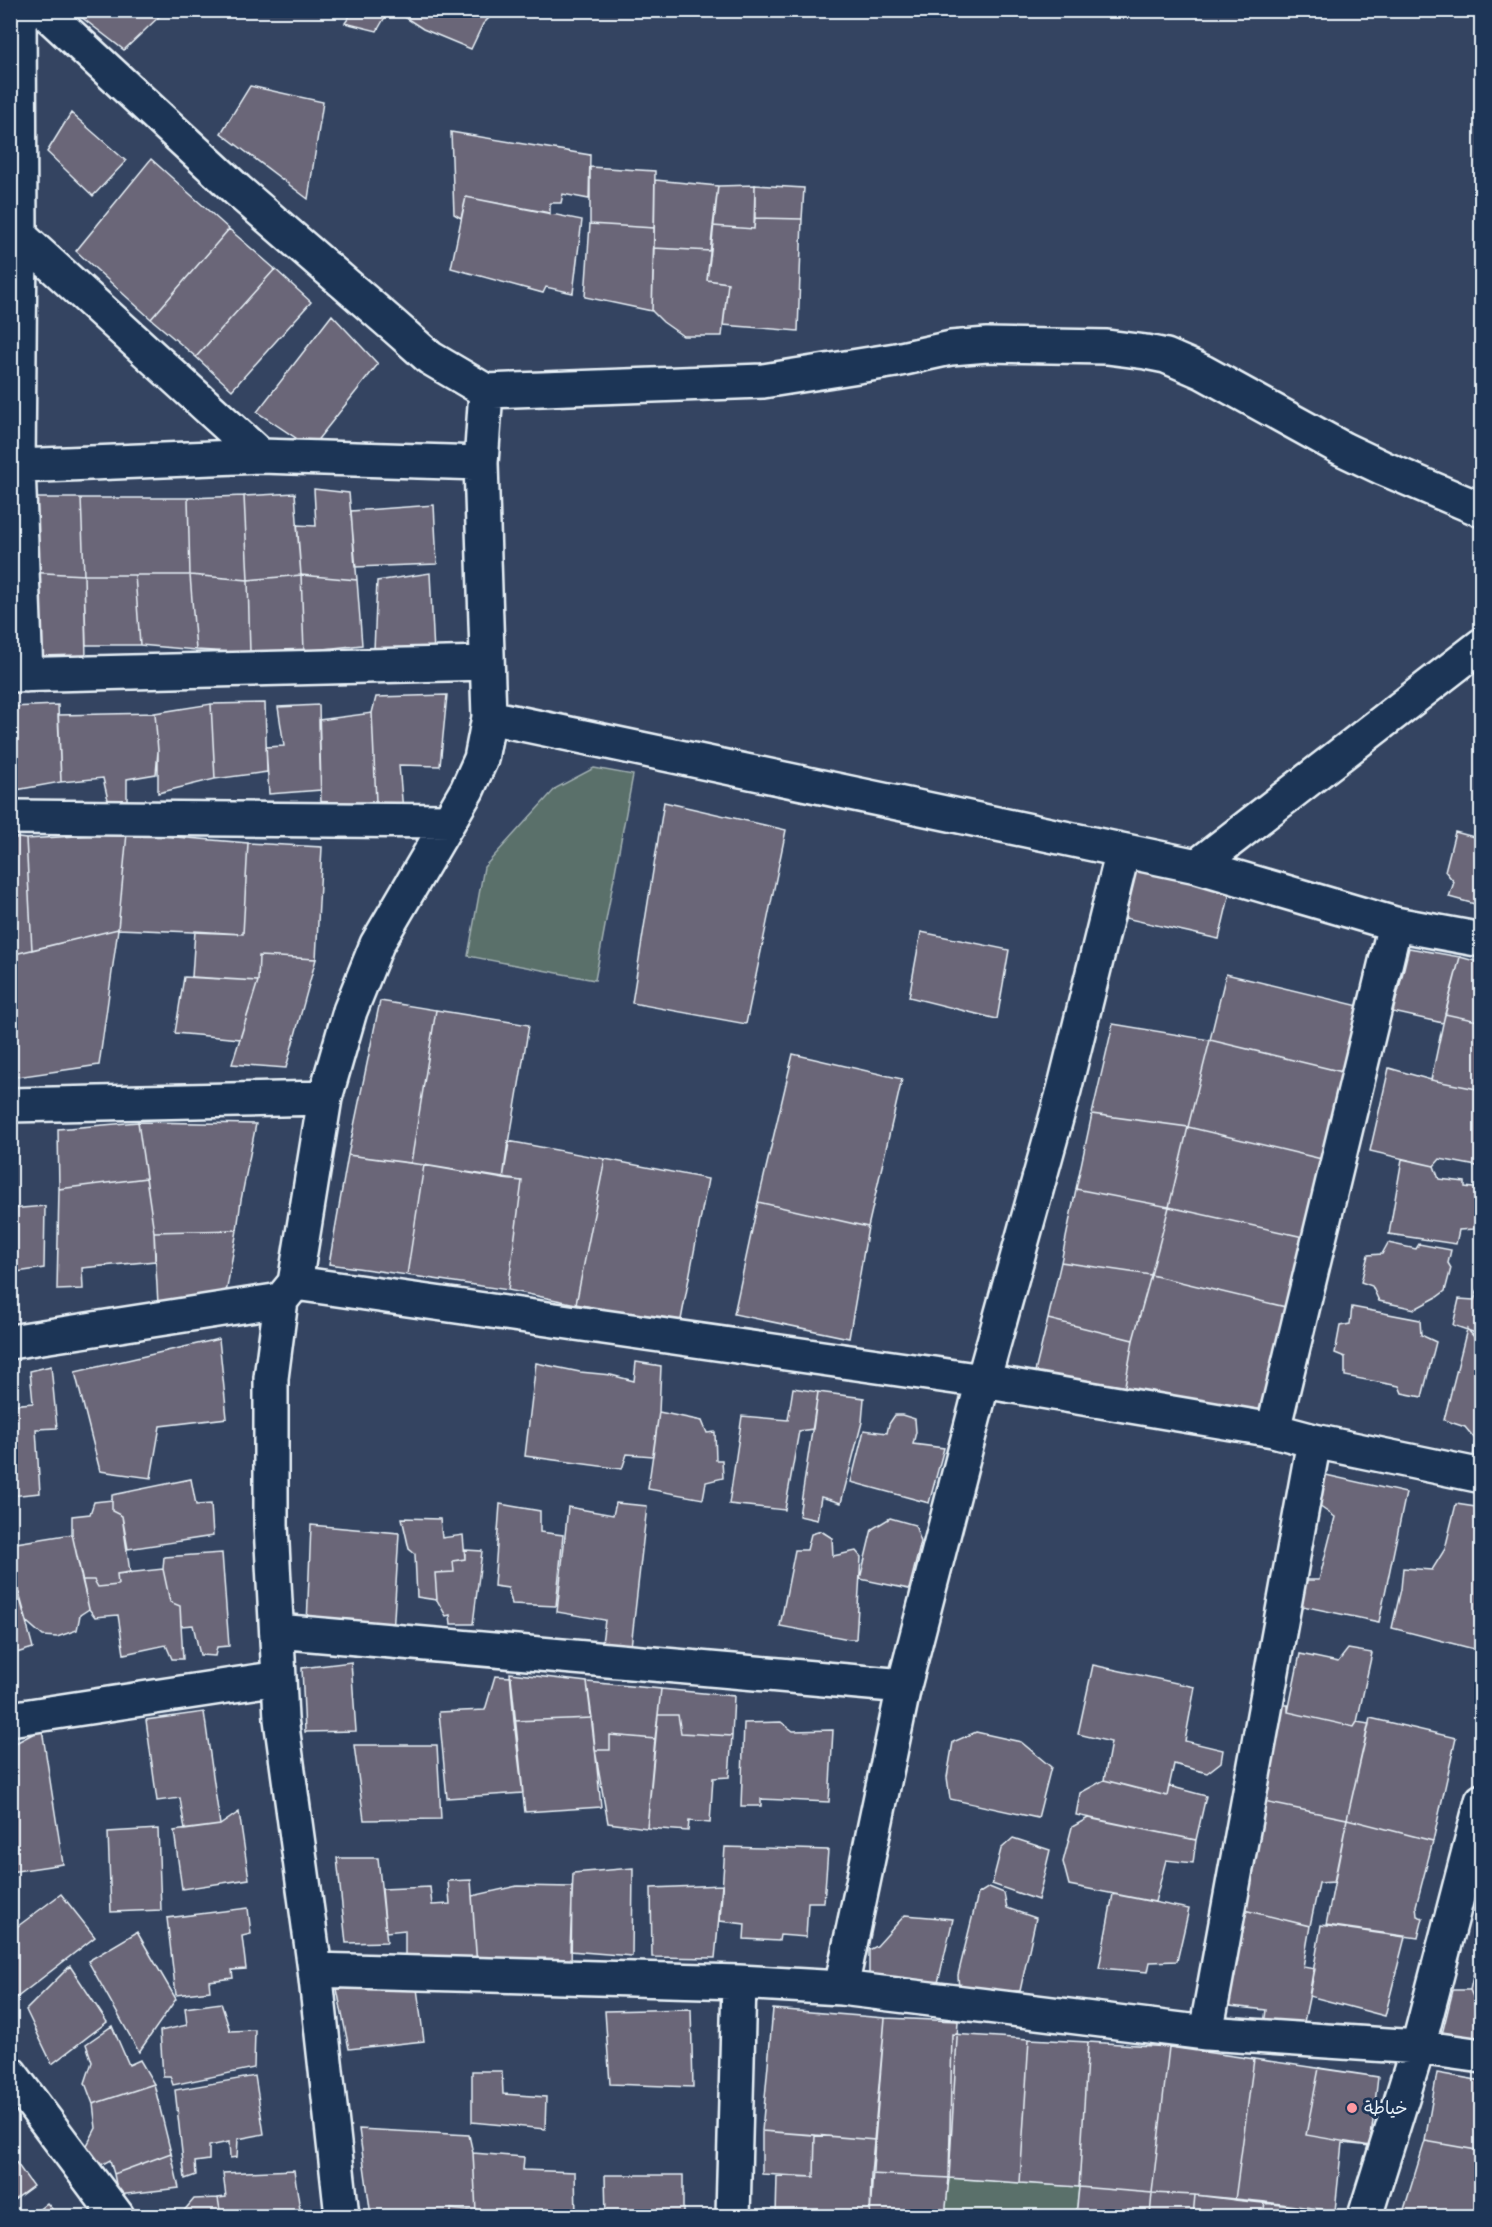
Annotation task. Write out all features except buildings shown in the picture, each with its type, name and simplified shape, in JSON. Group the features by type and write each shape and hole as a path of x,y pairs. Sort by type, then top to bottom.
{"street":[{"path":"19,10 18,675 487,663"},
{"path":"43,10 237,190 430,358 486,391 763,381 896,360 951,348 987,345 1107,347 1166,356 1203,372 1343,449 1482,510"},
{"path":"20,236 261,456"},
{"path":"342,2217 315,1970 281,1719 270,1460 271,1377 325,1098 350,1011 377,944 467,790 481,759 489,717 481,463 486,391"},
{"path":"18,466 261,456 481,463"},
{"path":"1197,866 1482,645"},
{"path":"489,717 1197,866 1395,924 1482,940"},
{"path":"10,817 448,821"},
{"path":"841,1988 904,1686 983,1381 1064,1090 1123,850"},
{"path":"1272,1430 1395,924"},
{"path":"10,1105 325,1098"},
{"path":"10,1341 288,1292 983,1381 1272,1430 1482,1476"},
{"path":"1206,2033 1314,1441"},
{"path":"277,1631 904,1686"},
{"path":"10,1719 279,1678"},
{"path":"1365,2217 1418,2047 1482,1801"},
{"path":"315,1970 739,1982 841,1988 1206,2033 1418,2047 1482,2056"},
{"path":"733,2217 739,1982"},
{"path":"10,2073 117,2217"}],"green space":[{"path":"594,768 633,775 595,980 468,956 484,867 556,788"},
{"path":"949,2178 1079,2187 1076,2216 945,2216"}],"place":[{"name":"خياطة","path":"1352,2108"}]}
